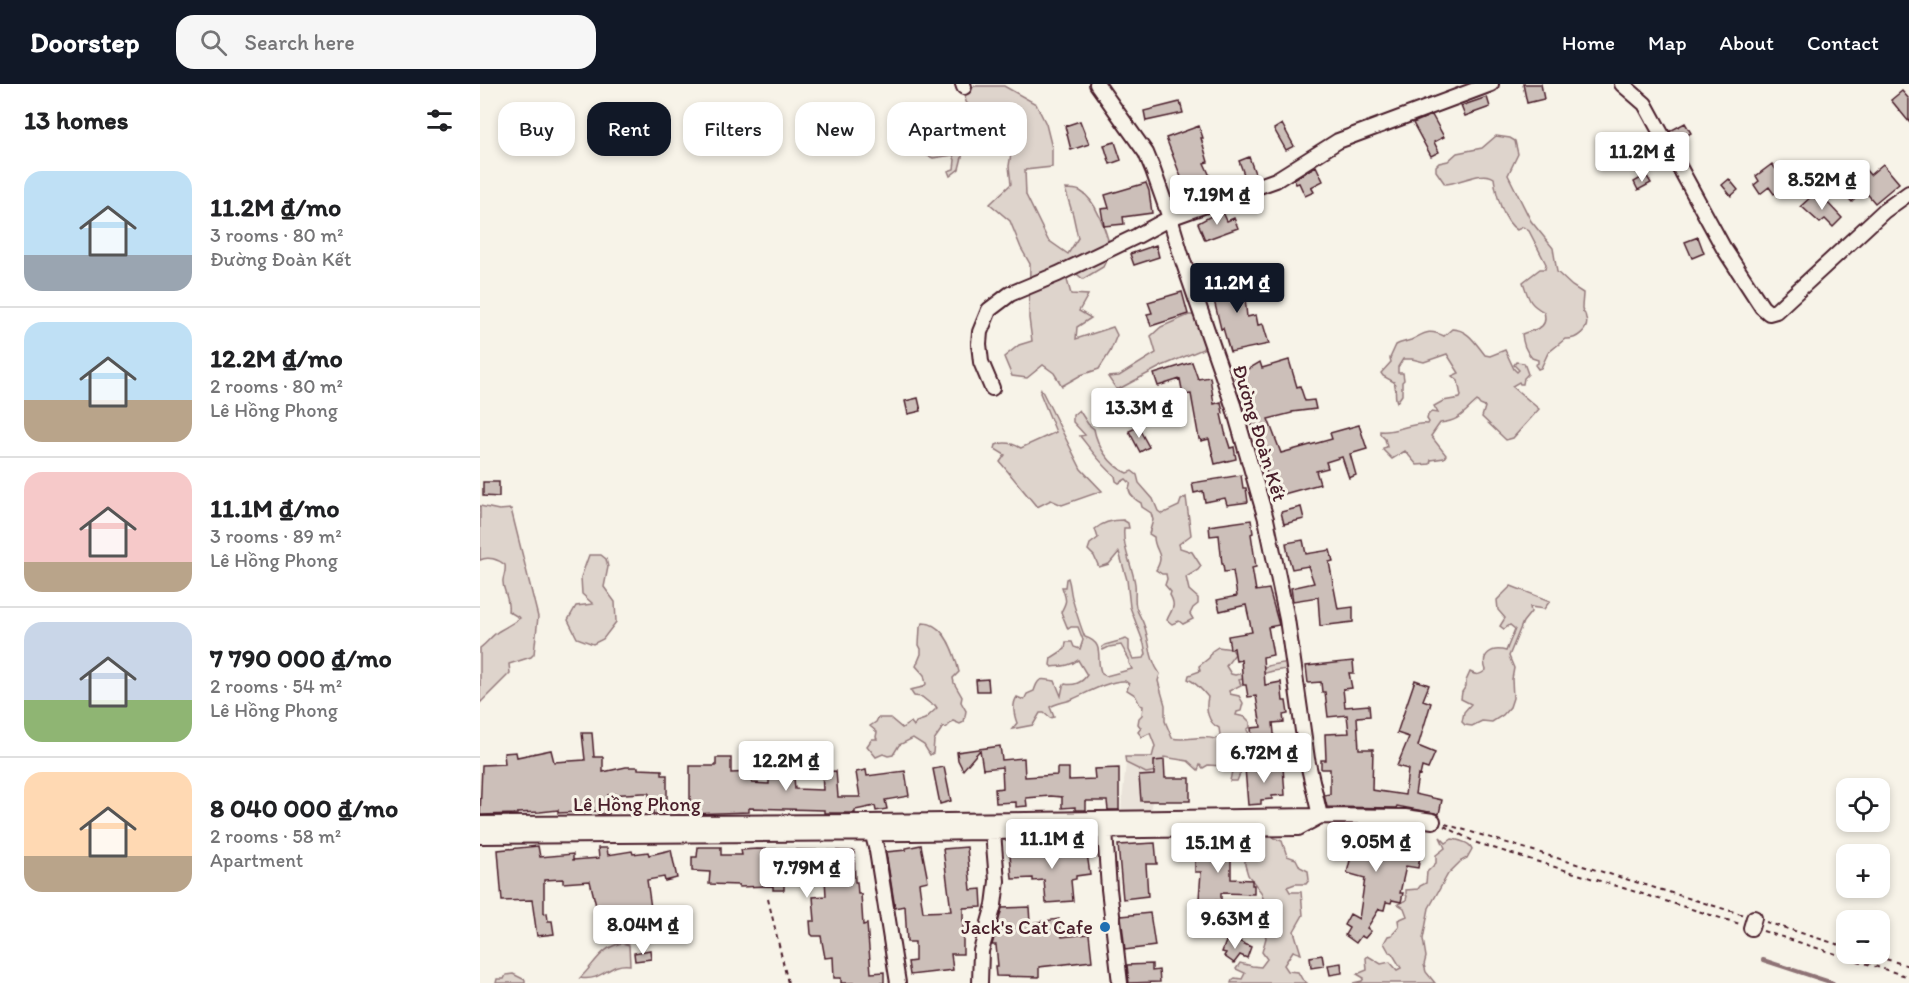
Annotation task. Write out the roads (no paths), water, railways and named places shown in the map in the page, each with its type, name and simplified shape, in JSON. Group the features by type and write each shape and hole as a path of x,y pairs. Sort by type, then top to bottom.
{"street":[{"name":"Đường Đoàn Kết","path":"1096,84 1146,153 1233,405 1266,519 1287,619 1307,759 1320,816"},
{"path":"992,388 981,362 979,344 982,325 992,308 1010,294 1058,274 1170,218 1276,180 1338,141 1491,84"},
{"path":"1623,84 1645,104 1723,247 1768,313 1776,311 1884,211 1909,193"},
{"path":"1320,816 1405,817 1433,821"},
{"name":"Lê Hồng Phong","path":"480,836 1320,816"},
{"name":"Lê Hồng Phong","path":"480,824 871,828 993,832 1105,831 1298,828 1320,816"},
{"path":"871,828 877,850 898,983"},
{"path":"1105,831 1108,889 1120,983"},
{"path":"980,983 981,951 994,905 997,881 993,832"}],"waterway":[{"path":"1763,960 1833,983"}],"place":[{"name":"Jack's Cat Cafe","path":"1105,927"}]}
